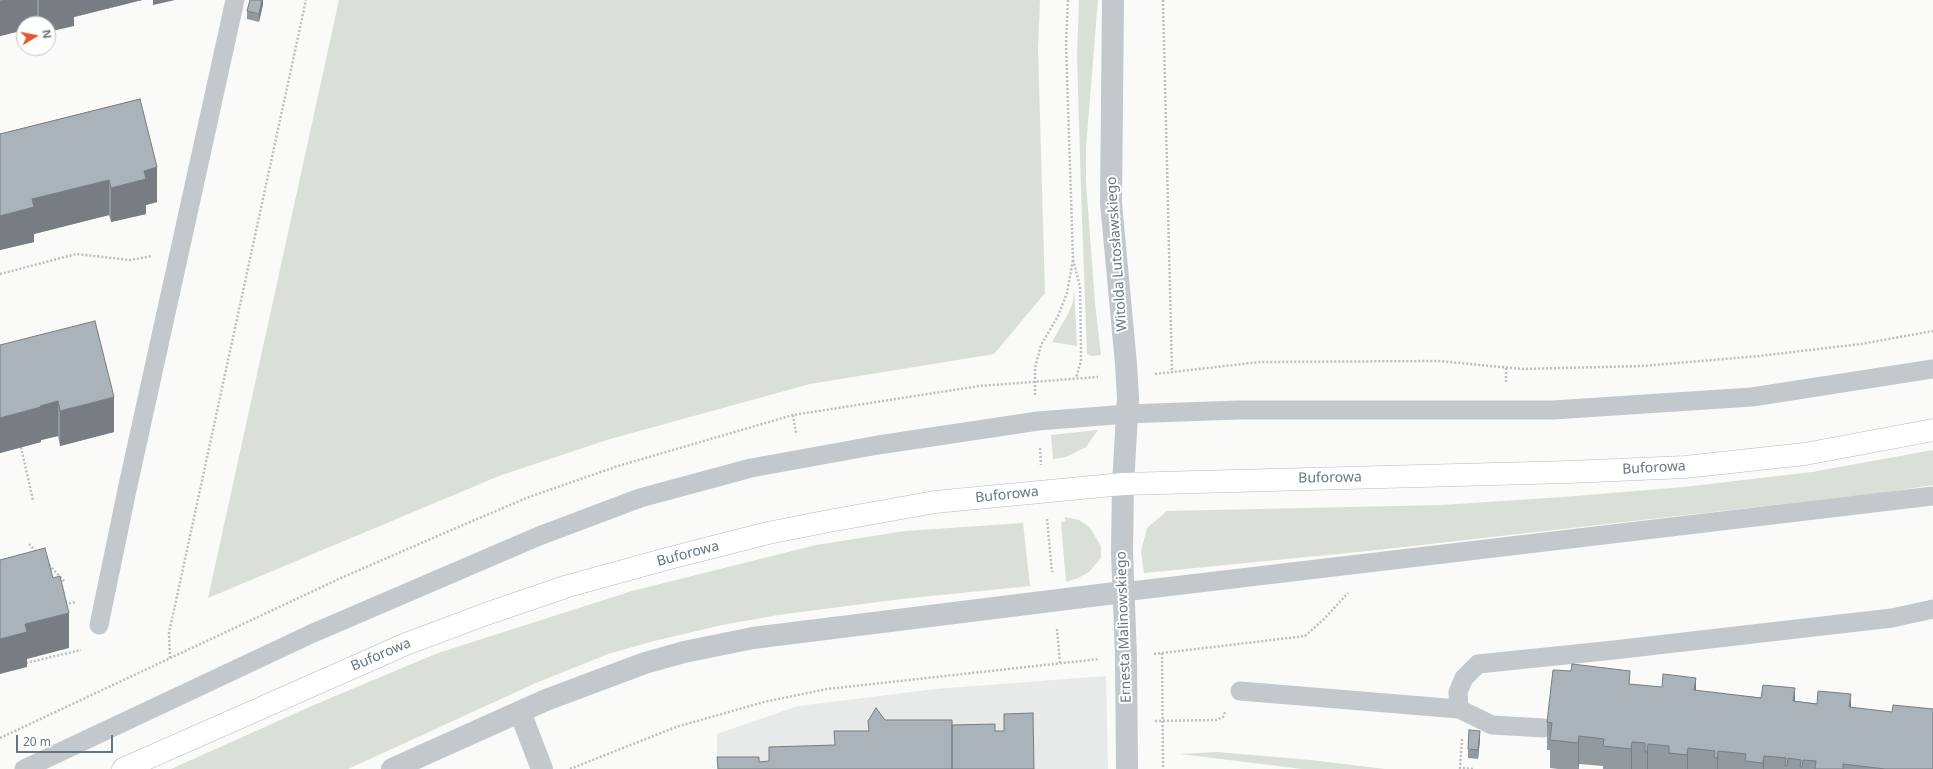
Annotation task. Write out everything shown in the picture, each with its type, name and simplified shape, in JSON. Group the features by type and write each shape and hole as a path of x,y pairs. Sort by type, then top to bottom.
{"main road":[{"name":"Buforowa","path":"123,769 406,644 568,586 768,533 829,521 935,502 1123,484 1226,480 1569,472 1685,467 1805,454 1933,430"}],"street":[{"name":"Witolda Lutosławskiego","path":"1113,0 1111,203 1126,364 1127,414 1123,484"},
{"name":"Ernesta Malinowskiego","path":"1123,484 1123,592 1126,657 1127,769"},
{"path":"392,769 585,685 644,663 720,644 767,636 1123,592"},
{"path":"520,712 542,769"}],"lane":[{"path":"99,624 235,0"},
{"path":"24,769 311,634 539,536 640,498 751,468 870,447 1038,421 1127,414 1238,410 1554,410 1752,397 1933,369"},
{"path":"1123,592 1933,496"},
{"path":"1459,709 1458,692 1464,678 1478,664 1892,618 1933,608"},
{"path":"1240,691 1459,709 1492,725 1544,728"}],"path":[{"path":"170,658 169,633 306,0"},
{"path":"1034,381 1035,368 1042,345 1058,316 1067,293 1073,259 1066,44 1068,0"},
{"path":"1163,0 1172,372"},
{"path":"0,274 76,254 130,260 151,256 159,257"},
{"path":"1073,259 1080,287 1081,361 1076,378"},
{"path":"1149,375 1260,362 1438,361 1522,369 1642,366 1759,356 1861,344 1933,330"},
{"path":"21,447 34,500"},
{"path":"1046,515 1052,574"},
{"path":"29,544 39,555"},
{"path":"44,560 65,582"},
{"path":"1150,654 1305,636 1324,619 1350,590"},
{"path":"1056,624 1060,662"},
{"path":"26,663 81,650"},
{"path":"1162,653 1163,769"},
{"path":"570,769 676,726 764,702 827,689 1060,662 1100,659"},
{"path":"1127,721 1216,720 1223,717 1240,691"},
{"path":"1459,709 1463,728 1460,768 1473,769"}],"shaded area":[{"path":"339,0 1040,0 1038,48 1045,293 994,354 810,384 610,439 499,476 208,598"},
{"path":"1079,0 1098,0 1086,147 1086,182 1095,303 1101,355 1091,356 1087,354 1081,190 1077,56"},
{"path":"1074,287 1077,346 1052,342 1073,302"},
{"path":"1098,430 1086,447 1066,457 1053,459 1051,435"},
{"path":"1933,450 1933,485 1881,493 1368,551 1144,573 1141,551 1147,528 1167,511 1442,505 1563,497 1684,487 1812,472"},
{"path":"1065,517 1079,520 1090,528 1101,546 1101,558 1089,572 1066,582 1061,522 1065,521"},
{"path":"1023,523 1030,586 901,599 778,615 722,625 654,641 608,654 538,682 348,769 171,769 314,705 438,653 632,591 816,545 905,531"},
{"path":"1106,676 1108,769 717,769 717,734 798,706 935,689"},
{"path":"1217,752 1311,760 1385,769 1302,769 1180,754"}],"building":[{"path":"250,0 262,0 259,14 247,11"},
{"path":"140,99 157,167 144,171 146,179 111,188 109,180 32,199 34,207 0,216 0,134"},
{"path":"95,321 114,397 60,411 58,401 0,418 0,345"},
{"path":"45,548 53,578 60,576 69,613 25,624 27,632 0,639 0,560"},
{"path":"1572,664 1630,671 1629,684 1662,687 1663,674 1696,678 1694,690 1761,698 1763,685 1795,688 1793,701 1817,704 1818,691 1851,694 1849,707 1892,712 1893,705 1933,709 1933,769 1885,769 1843,764 1843,769 1815,769 1816,761 1803,760 1802,767 1800,767 1801,760 1788,758 1787,766 1785,766 1786,758 1764,756 1763,763 1745,761 1746,754 1718,751 1717,758 1714,758 1715,751 1688,748 1687,755 1669,753 1669,746 1648,744 1647,752 1645,752 1645,743 1632,742 1631,749 1603,746 1604,739 1579,736 1578,743 1550,740 1552,723 1547,722 1553,670 1571,671"},
{"path":"876,708 885,720 952,720 952,769 718,769 717,757 759,757 759,762 769,761 769,747 835,745 834,731 869,731 868,721"},
{"path":"1033,713 1034,769 952,769 952,725 995,724 995,731 1004,731 1004,714"},
{"path":"1469,730 1480,731 1478,750 1468,749"}]}
